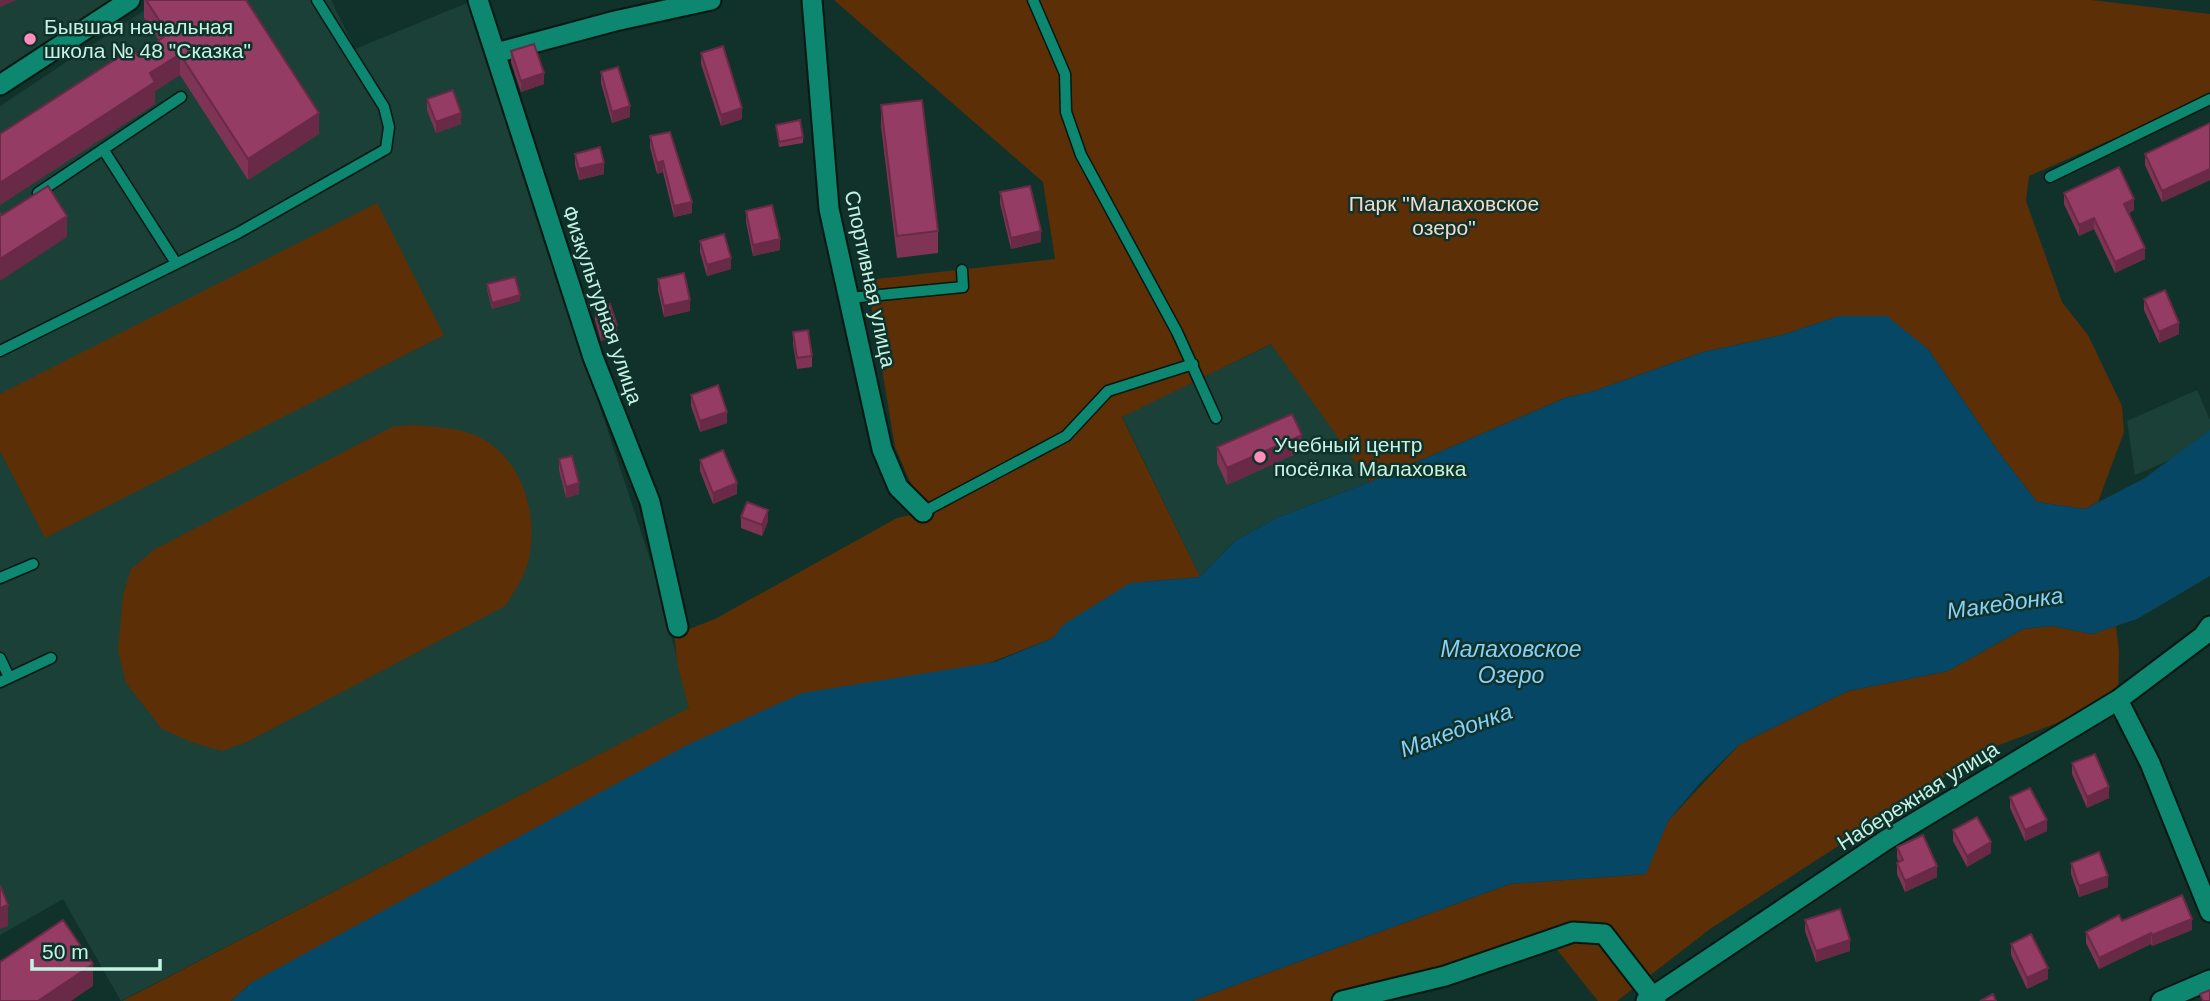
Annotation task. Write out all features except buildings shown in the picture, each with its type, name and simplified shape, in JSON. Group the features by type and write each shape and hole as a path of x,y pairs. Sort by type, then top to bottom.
{"street":[{"path":"0,85 130,0"},
{"name":"Физкультурная улица","path":"478,0 593,357 650,502 678,627"},
{"path":"496,53 615,21 711,0"},
{"name":"Спортивная улица","path":"812,0 829,209 882,449 898,487 923,512"},
{"name":"Набережная улица","path":"1652,999 1886,839 2119,701 2203,636 2210,626"},
{"path":"2119,701 2150,763 2210,912"},
{"path":"1342,1001 1445,976 1573,932 1604,934 1652,999"},
{"path":"2161,1001 2210,980"}],"lane":[{"path":"0,351 300,200 386,149 389,127 384,107 317,0"},
{"path":"1033,0 1065,74 1066,112 1081,155 1193,365 1216,418"},
{"path":"23,203 181,97"},
{"path":"2050,177 2210,99"},
{"path":"103,149 176,263"},
{"path":"849,298 963,287 962,270"},
{"path":"923,512 1066,436 1108,391 1193,365"},
{"path":"0,578 33,564"},
{"path":"0,658 4,680 51,658"}],"shaded area":[{"name":"Бывшая начальная школа № 48 \"Сказка\"","path":"0,0 119,0 0,79"},
{"path":"160,0 331,0 355,49 467,3 656,577 690,708 121,1001 63,899 0,935 0,106"},
{"path":"1272,344 1370,482 1279,517 1236,540 1200,577 1122,416"},
{"path":"2197,390 2210,420 2210,443 2135,475 2127,421"}],"green space":[{"name":"Парк \"Малаховское озеро\"","path":"834,0 2091,0 2210,14 2210,96 2029,176 2026,201 2062,302 2088,335 2122,406 2124,432 2098,502 2085,509 2037,502 2000,454 1928,349 1839,316 1782,335 1703,352 1594,391 1565,398 1370,482 1271,344 1122,417 1200,577 1142,582 1062,628 1053,638 989,663 251,983 231,1001 122,1001 689,708 678,667 674,635 715,619 897,518 923,512 895,447 867,280 1055,259 1043,182"},
{"path":"377,203 444,335 45,538 0,451 0,394"},
{"path":"415,425 459,430 490,444 503,455 523,486 531,522 529,558 516,589 505,606 249,741 222,751 191,742 162,729 126,683 118,651 123,595 131,569 155,549 394,426"},
{"path":"2052,626 2092,634 2116,626 2119,652 2118,700 1986,750 1710,929 1617,1001 1598,1001 1546,936 1358,1001 1192,1001 1510,884 1645,874 1668,821 1740,744 1848,691 1948,671 2023,629"}],"water":[{"name":"Малаховское Озеро","path":"1839,316 1887,316 1928,349 2000,454 2037,502 2085,509 2145,478 2210,430 2210,576 2137,619 2092,634 2052,626 2023,629 1948,671 1848,691 1740,744 1700,783 1668,821 1646,874 1510,884 1192,1001 231,1001 251,983 687,745 802,693 995,662 1053,638 1064,624 1130,583 1200,577 1236,540 1279,517 1370,482 1565,398 1594,391 1703,352 1782,335"}],"place":[{"name":"Бывшая начальная школа № 48 \"Сказка\"","path":"30,39"},
{"name":"Учебный центр посёлка Малаховка","path":"1260,457"}],"water label":[{"name":"Македонка","path":"2005,603"},
{"name":"Македонка","path":"1456,730"}]}
